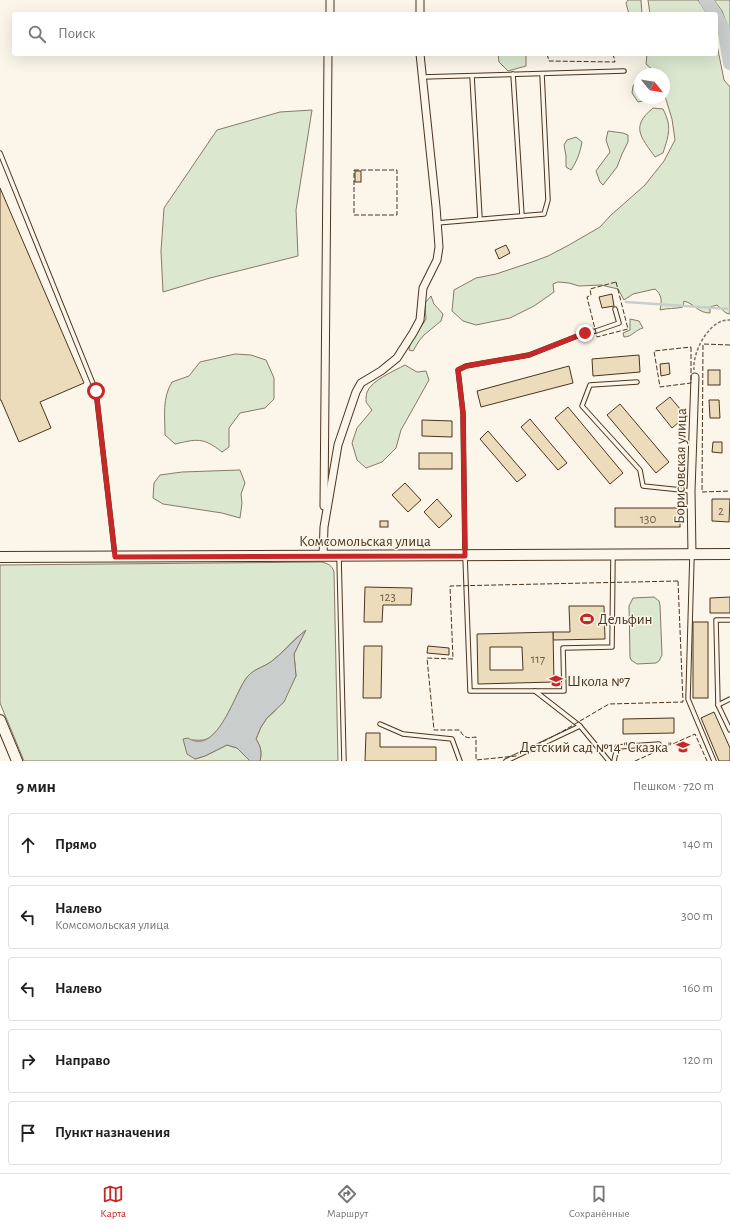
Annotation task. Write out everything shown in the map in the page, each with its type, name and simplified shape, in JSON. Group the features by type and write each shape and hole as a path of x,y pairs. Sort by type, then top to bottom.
{"main road":[{"name":"Комсомольская улица","path":"0,557 730,554"},
{"path":"0,720 17,761"}],"street":[{"path":"330,0 330,12"},
{"path":"420,0 420,12"},
{"path":"323,556 328,56"},
{"path":"324,527 338,445 356,392 361,383 381,371 397,358 413,333 420,320 423,288 437,260 439,247 420,56"},
{"name":"Борисовская улица","path":"692,554 691,491 695,377"}],"lane":[{"path":"422,77 624,71"},
{"path":"513,74 522,216"},
{"path":"437,223 544,214 548,200 542,74"},
{"path":"472,76 480,219"},
{"path":"0,153 96,391 115,557"},
{"path":"613,555 612,646 563,648 564,691 470,691 465,556 463,413 458,370 466,366 529,355 585,333 619,323 615,309"},
{"path":"637,382 590,385 582,406 640,470 643,486 691,491"},
{"path":"692,554 688,699 714,761"},
{"path":"339,556 344,761"},
{"path":"730,620 716,620 718,704 730,728"},
{"path":"535,691 580,726 609,761"},
{"path":"718,704 730,699"},
{"path":"380,724 403,734 452,739 460,761"},
{"path":"506,761 580,726"},
{"path":"614,761 617,747 659,744"}],"path":[{"path":"695,377 693,364 701,342 716,323 730,320"}],"green space":[{"path":"628,0 641,0 642,12 628,12 626,3"},
{"path":"648,0 698,0 706,12 650,12"},
{"path":"714,0 730,0 730,32 722,11"},
{"path":"718,50 724,80 730,87 730,314 726,313 717,305 710,307 710,313 702,312 684,301 683,307 660,310 661,298 655,289 633,294 624,300 618,289 601,285 579,286 558,282 553,284 554,292 534,306 510,318 476,325 463,321 452,311 454,290 476,278 496,274 548,256 600,227 610,216 645,185 664,161 675,140 672,119 667,104 670,104 670,68 650,68 646,64 647,56 718,56"},
{"path":"498,56 526,56 526,66 508,71 499,62"},
{"path":"634,85 634,96 632,93"},
{"path":"653,108 663,109 669,126 663,153 655,157 642,138 640,132 642,121"},
{"path":"312,110 296,210 298,256 210,278 163,292 161,251 164,208 217,130 280,112"},
{"path":"608,131 628,135 628,142 617,167 603,185 600,182 596,171 610,152 606,140"},
{"path":"576,137 582,142 578,157 571,170 566,167 564,145 567,140"},
{"path":"431,296 434,304 443,314 441,321 424,335 413,351 409,350 410,344 426,319 425,303"},
{"path":"630,319 639,321 643,328 629,336 624,337 623,333 630,330"},
{"path":"235,354 251,355 266,360 274,378 274,399 265,408 240,413 229,428 229,447 222,452 210,444 200,440 175,444 165,435 165,401 172,382 189,376 200,362"},
{"path":"405,365 417,372 426,371 429,380 401,430 396,448 382,462 366,468 357,460 352,443 357,428 372,410 366,402 367,392 378,380"},
{"path":"240,470 245,483 241,494 242,503 240,518 222,513 163,504 153,498 154,483 160,475 182,472"},
{"path":"322,562 331,566 334,572 338,761 260,761 261,750 256,739 261,727 267,718 275,711 296,676 294,654 305,631 280,655 271,662 255,670 247,677 225,719 214,734 205,740 192,740 195,759 205,756 227,745 237,748 250,761 24,761 0,703 0,565"},
{"path":"654,597 659,601 660,605 662,655 656,663 637,664 631,660 630,657 629,606 633,598"}],"shaded area":[{"path":"306,630 294,654 296,676 284,702 267,718 256,739 261,750 260,761 250,761 237,748 227,745 205,756 195,759 187,754 183,739 188,738 199,741 208,738 217,730 248,676 281,654"}],"building":[{"path":"355,171 361,171 361,182 355,182"},
{"path":"0,188 84,383 40,402 51,428 19,442 0,400"},
{"path":"506,245 510,253 499,259 495,250"},
{"path":"612,294 614,306 602,308 599,297"},
{"path":"639,355 640,372 593,376 592,359"},
{"path":"669,363 670,374 661,376 660,364"},
{"path":"569,366 573,383 481,407 477,391"},
{"path":"708,370 720,370 720,385 708,385"},
{"path":"670,397 686,416 672,428 656,408"},
{"path":"709,400 719,400 720,418 710,418"},
{"path":"620,404 669,462 656,473 607,415"},
{"path":"568,407 623,473 610,484 555,418"},
{"path":"530,419 567,463 558,470 521,427"},
{"path":"422,420 452,421 452,437 422,436"},
{"path":"488,431 526,475 517,482 480,439"},
{"path":"713,442 722,442 722,453 712,452"},
{"path":"419,453 452,453 452,469 419,469"},
{"path":"405,483 421,500 408,512 392,495"},
{"path":"437,499 452,516 439,528 424,512"},
{"path":"712,499 730,499 729,522 712,521"},
{"path":"615,508 680,508 680,527 615,527"},
{"path":"380,521 388,521 388,527 380,527"},
{"path":"365,587 412,588 411,605 383,605 382,622 364,622"},
{"path":"730,597 730,613 710,613 710,598"},
{"name":"Дельфин","path":"569,606 604,606 605,639 553,640 553,632 570,632"},
{"path":"693,622 708,622 708,698 693,698"},
{"path":"553,632 554,682 478,684 477,634","holes":["490,647 522,647 523,670 490,670"]},
{"path":"364,646 382,646 381,698 363,698"},
{"path":"428,646 449,648 449,655 427,653"},
{"path":"714,712 730,748 730,761 719,761 701,718"},
{"path":"674,718 674,733 623,734 623,719"},
{"path":"366,733 380,733 380,747 436,747 436,761 365,761"}],"waterway":[{"path":"706,0 714,12"},
{"path":"718,20 725,33 730,63"},
{"path":"626,302 730,309"}],"fence":[{"path":"548,56 549,61 615,62 614,56"},
{"path":"354,170 397,170 397,215 354,215 354,170"},
{"path":"616,282 628,329 597,337 587,297 591,295 590,289 616,282"},
{"path":"730,345 703,344 702,492 730,491"},
{"path":"691,347 691,383 660,387 654,351 691,347"},
{"path":"678,581 683,702 609,704 516,756 476,760 476,737 466,737 460,730 434,730 427,658 453,659 450,586 678,581"},
{"path":"635,761 695,734 707,761"}],"place":[{"name":"Дельфин","path":"587,619"},
{"name":"Школа №7","path":"556,681"},
{"name":"Детский сад №14 \"Сказка\"","path":"683,747"}],"route":[{"path":"96,391 115,557 465,556 463,413 458,370 466,366 529,355 585,333"}]}
